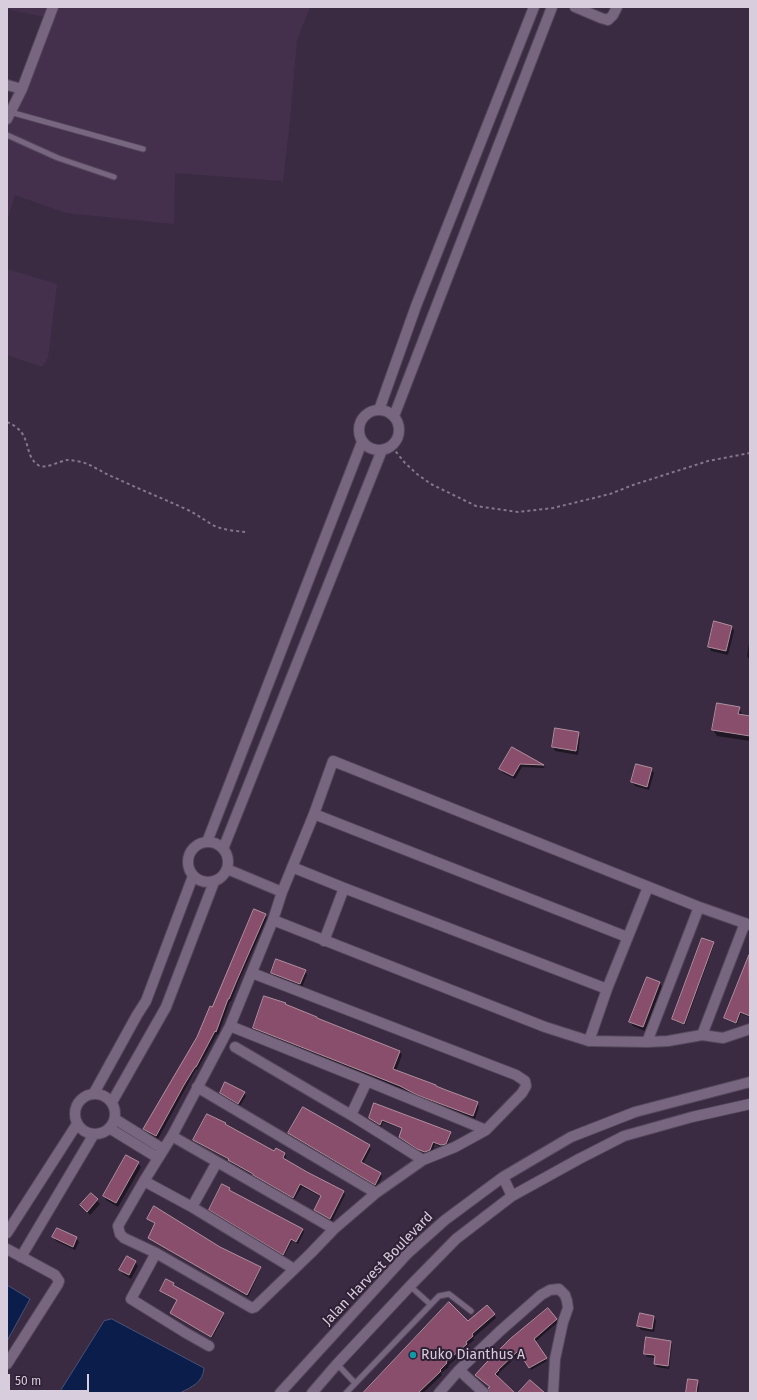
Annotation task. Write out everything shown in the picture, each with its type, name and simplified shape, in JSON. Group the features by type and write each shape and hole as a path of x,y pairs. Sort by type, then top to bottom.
{"street":[{"path":"9,116 22,89 53,7"},
{"path":"378,410 416,306 534,7"},
{"path":"394,416 552,7"},
{"path":"575,7 608,20 613,16 617,7"},
{"path":"7,85 22,89"},
{"path":"378,410 387,411 394,416 399,426 398,437 392,446 382,450 371,449 362,442 358,432 361,421 368,413 378,410"},
{"path":"207,842 362,442"},
{"path":"223,849 382,450"},
{"path":"252,973 516,1075 525,1081 526,1086 522,1093 486,1130 455,1147 423,1160 376,1192 334,1229 252,1308 156,1253 124,1238 120,1234 118,1226 172,1136 230,1026 273,920 282,892 314,814 333,761 698,907 748,924 702,1035"},
{"path":"314,814 627,936"},
{"path":"207,842 216,844 223,849 227,855 227,869 222,877 214,882 202,882 193,876 188,866 189,854 197,846 207,842"},
{"path":"292,867 607,988"},
{"path":"227,869 282,892"},
{"path":"94,1093 146,1001 193,876"},
{"path":"112,1102 166,1007 214,882"},
{"path":"589,1041 607,988 648,887"},
{"path":"324,941 344,888"},
{"path":"647,1042 698,907"},
{"path":"273,920 545,1027 589,1041 668,1041 702,1035 723,1038 750,1029"},
{"path":"230,1026 486,1130"},
{"path":"235,1047 423,1160"},
{"path":"350,1115 368,1081"},
{"name":"Jalan Harvest Boulevard","path":"280,1393 408,1253 445,1220 503,1177 571,1137 627,1115 750,1082"},
{"path":"197,1087 376,1192"},
{"path":"94,1093 104,1095 112,1102 115,1110 115,1119 109,1128 102,1133 94,1134 84,1131 77,1124 74,1114 76,1104 84,1096 94,1093"},
{"path":"312,1393 337,1364 456,1239 512,1196 578,1159 624,1136 692,1117 750,1104"},
{"path":"115,1119 161,1153"},
{"path":"7,1233 77,1124"},
{"path":"109,1128 161,1153"},
{"path":"21,1257 94,1134"},
{"path":"172,1136 334,1229"},
{"path":"192,1207 218,1162"},
{"path":"503,1177 512,1196"},
{"path":"144,1181 192,1207 294,1269"},
{"path":"7,1249 55,1275 58,1281 58,1284 7,1364"},
{"path":"156,1253 131,1299 186,1334 209,1346"},
{"path":"438,1393 459,1370 541,1295 550,1290 559,1289 565,1295 568,1308 563,1322 556,1359 553,1393"},
{"path":"459,1370 484,1393"}],"lane":[{"path":"9,116 143,149"},
{"path":"7,136 58,158 114,177"},
{"path":"410,1286 430,1304"},
{"path":"346,1393 439,1296 449,1294 471,1311"},
{"path":"337,1364 355,1383"}],"path":[{"path":"7,422 19,429 23,434 32,457 41,467 68,460 86,464 116,479 199,515 212,524 223,528 246,532"},
{"path":"392,446 409,467 431,484 476,506 518,512 553,508 610,494 708,461 750,453"}],"shaded area":[{"path":"7,7 310,7 297,40 283,181 175,173 174,224 66,213 15,195 7,222 7,117 44,17 7,9"},
{"path":"7,269 57,284 48,358 42,367 7,355"}],"water":[{"path":"7,1285 30,1299 7,1341"},
{"path":"112,1319 204,1368 199,1381 180,1393 59,1393 104,1321"}],"building":[{"path":"714,621 732,626 726,651 708,647"},
{"path":"717,703 740,707 738,714 750,716 750,736 712,730"},
{"path":"555,728 579,732 576,751 552,747"},
{"path":"512,747 544,765 520,764 513,776 499,769"},
{"path":"636,764 652,768 647,787 631,782"},
{"path":"254,909 266,914 228,999 216,1032 215,1031 156,1136 143,1129 197,1037 210,1006 212,1007"},
{"path":"702,938 714,942 684,1024 672,1019"},
{"path":"749,955 750,1016 740,1012 736,1023 724,1018"},
{"path":"276,959 306,970 300,984 271,973"},
{"path":"647,977 660,982 643,1027 629,1022"},
{"path":"264,996 286,1003 285,1004 317,1018 400,1051 393,1069 478,1102 473,1116 417,1095 400,1086 253,1028"},
{"path":"225,1082 245,1092 238,1104 220,1093"},
{"path":"374,1103 451,1132 446,1144 441,1145 433,1142 430,1150 425,1152 417,1149 399,1137 402,1128 382,1120 380,1125 369,1118"},
{"path":"303,1107 370,1145 361,1162 381,1173 375,1185 288,1133"},
{"path":"207,1114 226,1123 225,1124 274,1151 276,1148 285,1153 283,1158 344,1191 330,1219 314,1210 321,1196 320,1195 300,1184 293,1198 228,1160 229,1159 193,1140"},
{"path":"126,1155 139,1162 116,1203 103,1196"},
{"path":"222,1184 230,1188 229,1190 303,1229 296,1242 291,1239 283,1255 209,1210"},
{"path":"91,1193 98,1199 87,1212 80,1205"},
{"path":"154,1206 220,1247 261,1267 247,1295 148,1238 155,1223 147,1219"},
{"path":"57,1228 77,1237 73,1247 52,1237"},
{"path":"127,1256 136,1261 129,1275 119,1270"},
{"path":"166,1279 174,1283 173,1285 224,1313 211,1337 170,1313 177,1300 160,1291"},
{"path":"449,1302 468,1321 487,1305 495,1314 472,1334 473,1336 466,1342 467,1344 446,1362 447,1363 440,1370 441,1371 418,1393 363,1393"},
{"path":"548,1308 557,1319 534,1339 547,1358 529,1368 518,1351 495,1374 515,1393 490,1393 488,1388 490,1387 475,1375 510,1339"},
{"path":"640,1313 654,1316 652,1329 637,1326"},
{"path":"646,1337 671,1341 668,1366 654,1364 654,1355 644,1354"},
{"path":"688,1379 698,1380 696,1393 686,1393"},
{"path":"530,1380 545,1393 518,1393"}],"place":[{"name":"Ruko Dianthus A","path":"413,1355"}]}
